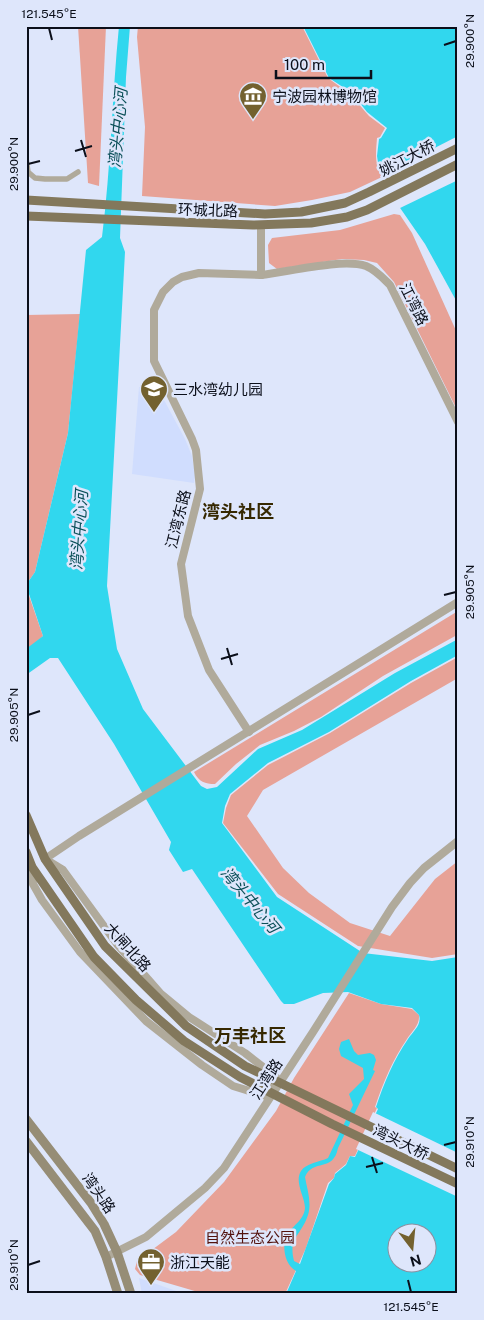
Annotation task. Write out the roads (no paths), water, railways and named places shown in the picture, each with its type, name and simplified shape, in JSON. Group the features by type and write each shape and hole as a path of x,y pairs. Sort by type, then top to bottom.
{"main road":[{"name":"姚江大桥","path":"370,192 458,148"},
{"name":"姚江大桥","path":"386,202 458,164"},
{"name":"环城北路","path":"26,200 265,214 301,212 345,203 370,192"},
{"name":"环城北路","path":"26,216 180,223 289,224 347,217 386,202"},
{"name":"大闸北路","path":"26,815 45,859 105,946 186,1026 245,1066 339,1112"},
{"name":"大闸北路","path":"27,854 29,869 94,957 136,1000 184,1041 240,1077 332,1124"},
{"name":"湾头大桥","path":"339,1112 458,1170"},
{"name":"湾头路","path":"26,1119 91,1203 104,1224 117,1252 131,1294"},
{"name":"湾头大桥","path":"332,1124 458,1184"},
{"name":"湾头路","path":"26,1141 87,1218 95,1231 118,1294"}],"street":[{"path":"26,158 28,172 35,178 67,179 78,172"},
{"path":"261,225 261,276"},
{"name":"江湾路","path":"261,276 343,263 367,267 380,275 390,285 458,422"},
{"name":"江湾东路","path":"249,732 209,670 188,616 181,564 200,489 200,474 192,439 154,361 154,310 163,292 172,282 182,277 199,273 261,276"},
{"path":"29,869 32,884 80,952 146,1021 232,1086 266,1096 276,1077 246,1053 189,1016 160,994 117,944 63,870 45,859 79,836 458,602"},
{"name":"江湾路","path":"106,1257 146,1237 205,1188 224,1168 373,936 410,883 424,868 458,841"}],"water":[{"name":"湾头中心河","path":"119,26 130,26 126,77 120,238 125,252 107,586 117,649 143,709 201,786 207,789 217,787 258,749 302,730 395,673 458,639 458,655 411,681 329,732 268,763 230,794 225,806 222,823 277,897 363,953 432,961 458,957 458,1294 286,1294 296,1271 287,1261 285,1241 288,1233 300,1220 305,1208 299,1185 299,1175 306,1166 328,1158 353,1105 349,1094 364,1079 363,1068 341,1056 339,1049 341,1042 349,1039 354,1051 358,1055 370,1053 374,1055 376,1060 373,1070 375,1071 335,1156 327,1163 313,1168 305,1177 310,1205 308,1215 294,1241 293,1247 294,1261 300,1264 329,1184 335,1174 346,1165 350,1156 355,1157 378,1109 376,1107 382,1089 398,1055 418,1025 419,1015 412,1008 381,1004 348,992 323,993 294,1004 284,1004 192,869 183,872 169,850 171,842 114,744 58,658 50,658 26,675 26,649 43,636 26,585 35,572 68,433 86,250 102,237"},
{"path":"303,26 458,26 458,304 425,244 396,202 379,169 377,156 379,139 387,128 367,112 352,93 329,78"}],"place":[{"name":"宁波园林博物馆","path":"253,120"},
{"name":"三水湾幼儿园","path":"154,413"},
{"name":"浙江天能","path":"151,1286"}],"district":[{"name":"湾头社区","path":"238,511"},
{"name":"万丰社区","path":"250,1035"}],"park label":[{"name":"自然生态公园","path":"250,1237"}]}
